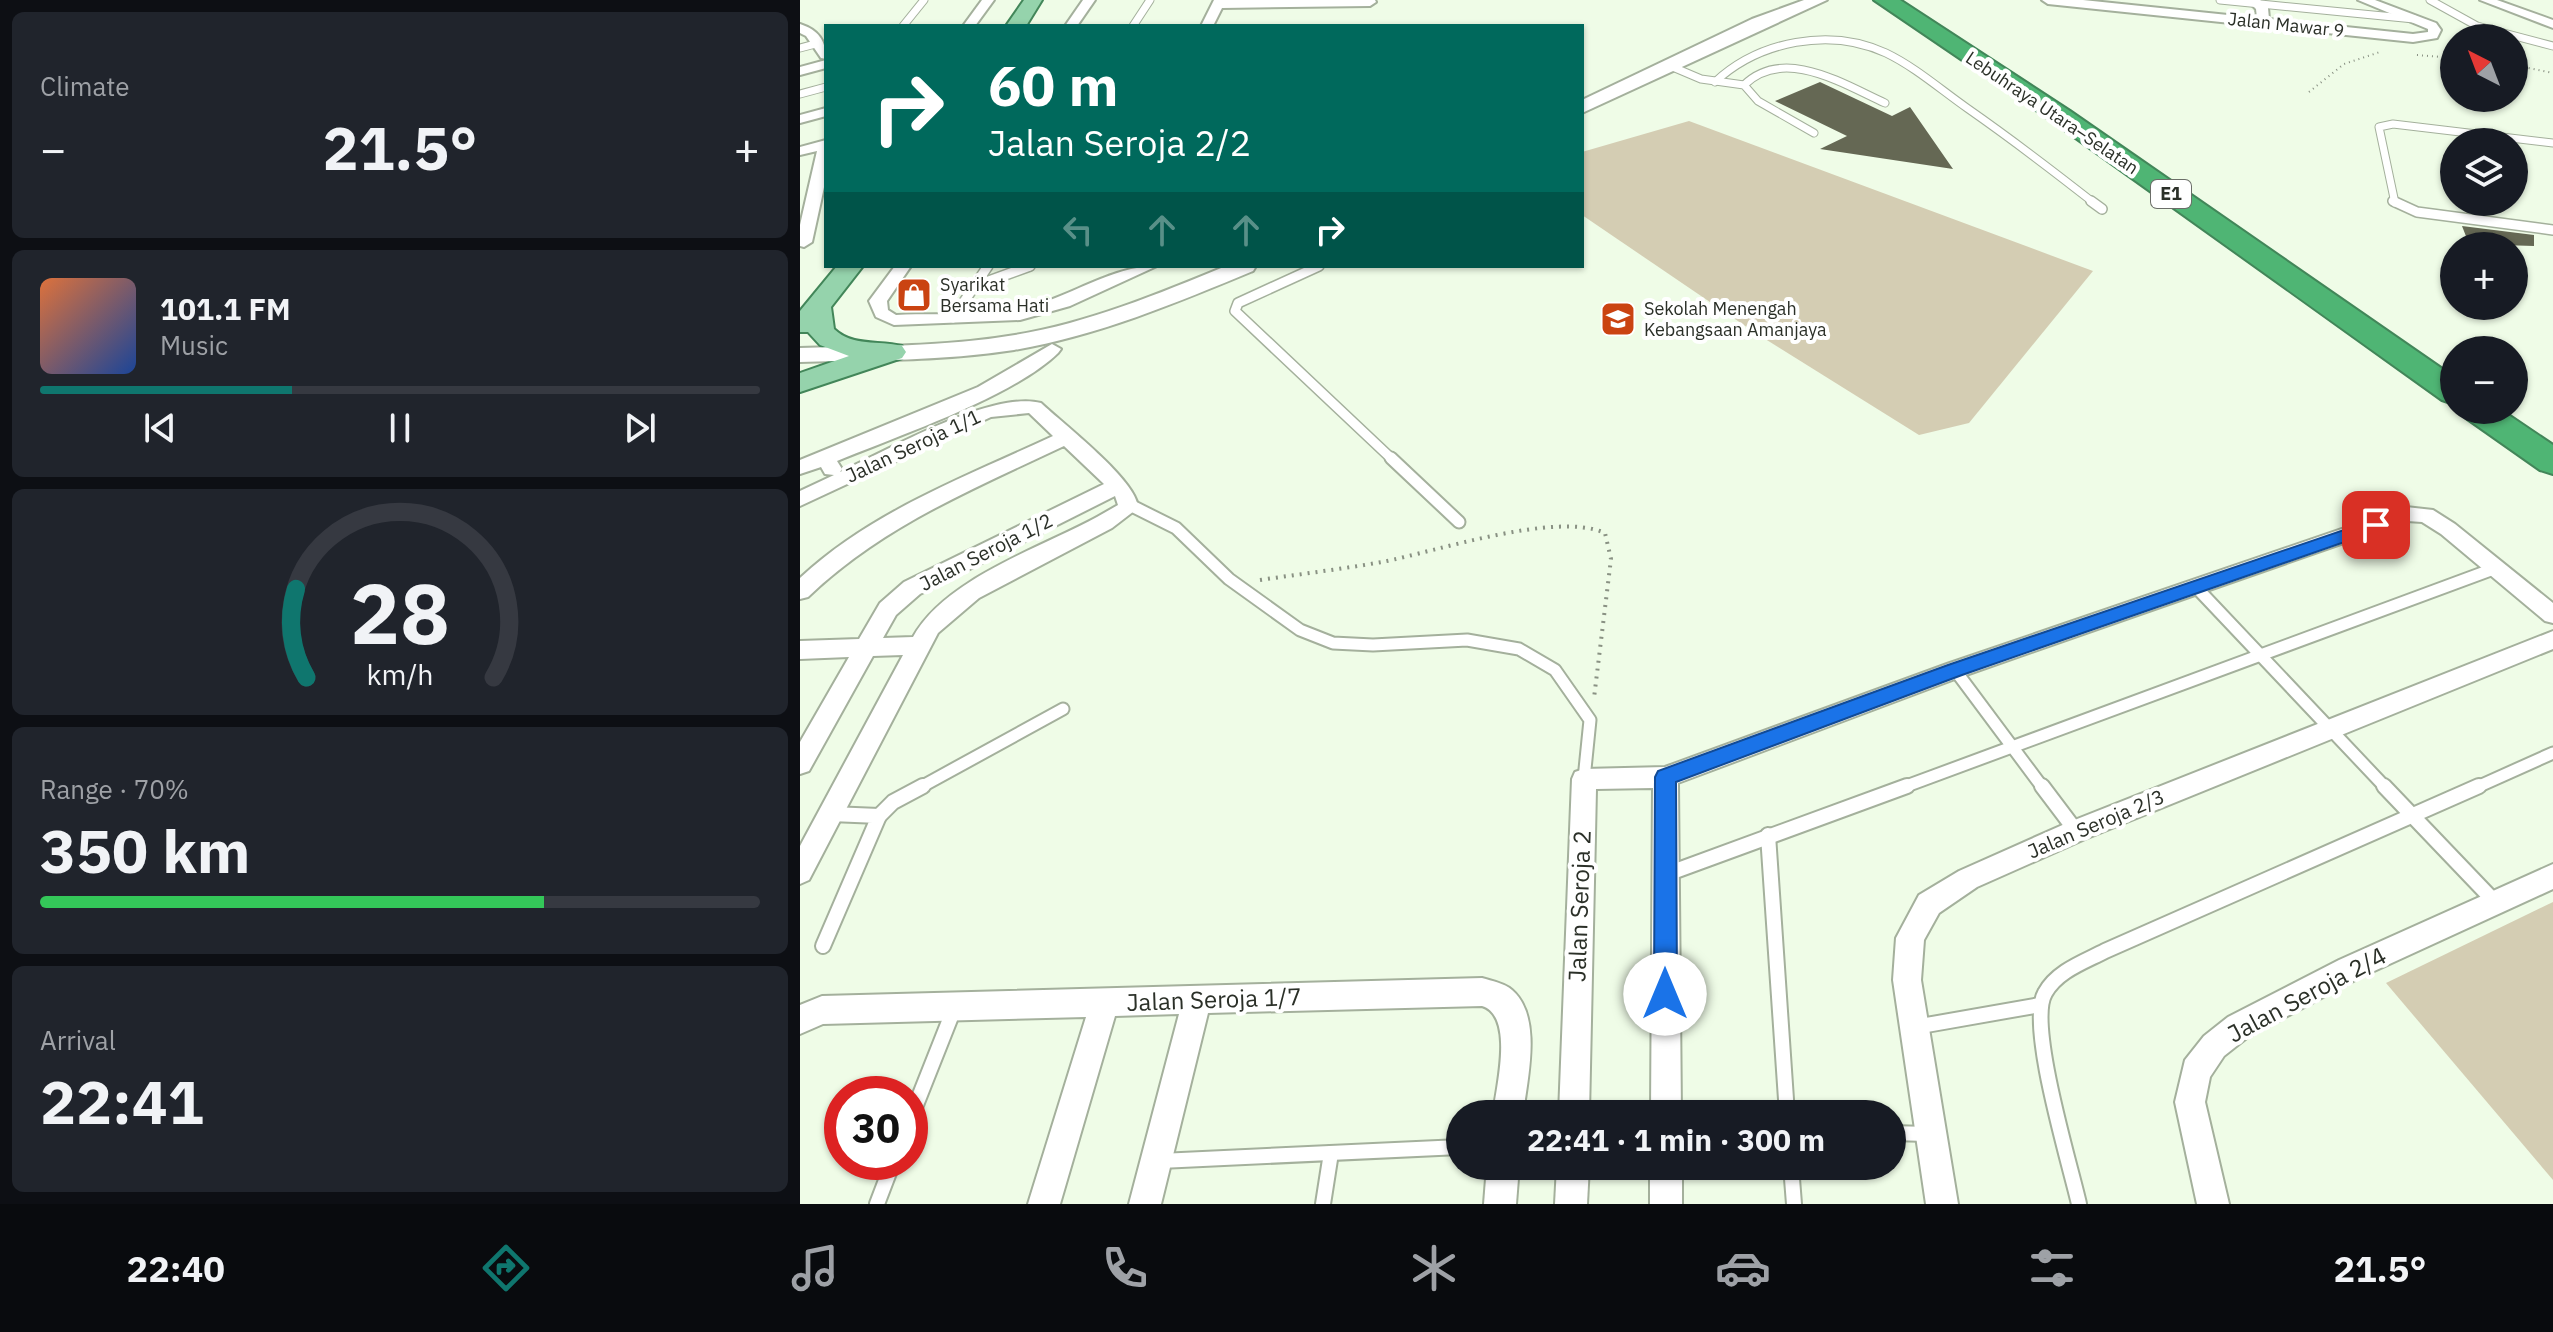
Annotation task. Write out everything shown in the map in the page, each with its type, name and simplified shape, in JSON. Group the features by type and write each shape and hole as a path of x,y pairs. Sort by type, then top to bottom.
{"highway":[{"name":"Lebuhraya Utara–Selatan","path":"1885,0 2061,116 2440,383"},
{"name":"Lebuhraya Utara–Selatan","path":"1912,0 2440,358"},
{"path":"2528,419 2553,436"},
{"path":"2498,424 2553,462"}],"main road":[{"path":"1017,24 1033,0"},
{"path":"1033,24 1048,0"},
{"path":"1584,106 1758,23 1819,0"},
{"path":"800,329 827,268"},
{"path":"809,304 848,268"},
{"path":"800,355 984,347 1050,335 1113,319 1240,268"},
{"path":"809,304 820,331 835,343 860,350 892,352"},
{"path":"800,383 892,352"}],"street":[{"path":"970,24 988,0"},
{"path":"1072,24 1089,0"},
{"name":"Jalan Mawar 9","path":"2048,0 2413,38 2433,35 2435,30 2432,26 2364,0"},
{"path":"2486,0 2553,24"},
{"path":"1208,24 1219,2 1370,2"},
{"path":"2256,2 2263,22"},
{"path":"800,28 811,33 822,49"},
{"path":"800,71 824,65"},
{"path":"800,119 824,113"},
{"path":"800,151 824,145"},
{"path":"804,242 824,153"},
{"path":"902,268 878,301 878,310 894,320 1020,315 1041,310 1144,268"},
{"path":"800,467 1009,378 1042,361 1052,349"},
{"name":"Jalan Seroja 1/1","path":"800,499 985,413 1009,407 1034,407 1125,499"},
{"path":"800,591 824,565 865,536 1067,437"},
{"path":"825,458 838,481"},
{"path":"800,872 919,646 942,613 1125,499"},
{"name":"Jalan Seroja 1/2","path":"800,764 888,609 912,588 1125,499"},
{"path":"1584,779 1665,777 1955,670 2406,514 2426,515 2448,529 2553,615"},
{"name":"Jalan Seroja 2/3","path":"1942,1204 1907,980 1910,938 1929,904 1968,879 2076,831 2553,640"},
{"path":"800,650 919,646"},
{"path":"1665,777 1666,1100"},
{"name":"Jalan Seroja 2","path":"1574,1100 1584,779"},
{"name":"Jalan Seroja 2/4","path":"2213,1204 2190,1102 2196,1071 2214,1046 2238,1027 2494,901 2553,876"},
{"name":"Jalan Seroja 1/7","path":"803,1018 822,1010 1482,992 1499,998 1510,1010 1516,1026 1509,1100"},
{"path":"1145,1204 1197,1000"},
{"path":"1044,1204 1104,1004"},
{"path":"1500,1204 1502,1180"},
{"path":"1571,1204 1572,1180"},
{"path":"1666,1180 1666,1204"}],"lane":[{"path":"905,24 924,0"},
{"path":"1134,24 1150,0"},
{"path":"2220,0 2414,19"},
{"path":"2308,0 2339,12"},
{"path":"2430,0 2477,26 2553,46"},
{"path":"1715,82 1739,60 1762,49 1788,43 1856,43 1881,51 2020,145 2102,209"},
{"path":"800,48 822,49"},
{"path":"1668,65 1715,82 1744,85 1758,101 1814,133"},
{"path":"1744,85 1750,75 1788,65 1885,103"},
{"path":"800,94 824,88"},
{"path":"2553,143 2393,124 2379,127 2393,202 2417,212 2553,230"},
{"path":"953,318 987,268"},
{"path":"975,286 1024,268"},
{"path":"1314,268 1243,300 1235,311 1459,522"},
{"path":"1125,499 1176,528 1229,579 1300,630 1333,643 1373,645 1467,640 1519,649 1555,670 1590,720 1584,779"},
{"path":"1665,874 2496,568"},
{"path":"2195,586 2494,901"},
{"path":"1955,670 2076,831"},
{"path":"823,946 879,816 893,802 1063,709"},
{"path":"2079,1204 2042,1037 2040,1005 2056,978 2105,951 2553,753"},
{"path":"831,814 879,816"},
{"path":"1768,835 1786,1100"},
{"path":"1914,1027 2040,1005"},
{"path":"928,1076 955,1008"},
{"path":"1906,1133 1932,1134"},
{"path":"1156,1161 1446,1148"},
{"path":"1323,1204 1331,1153"},
{"path":"877,1204 886,1180"},
{"path":"1792,1180 1794,1204"}],"path":[{"path":"2309,92 2344,64 2366,54 2382,52"},
{"path":"2411,54 2440,57"},
{"path":"2528,68 2553,73"},
{"path":"1229,579 1276,580 1428,553 1546,526 1571,524 1595,528 1605,533 1611,559 1602,654 1590,720"}],"shaded area":[{"path":"1689,121 2093,271 1969,423 1919,435 1754,332 1584,216 1584,151"},
{"path":"2553,902 2553,1180 2386,983"}],"building":[{"path":"1820,82 1892,116 1910,107 1953,169 1820,149 1847,136 1775,101"},
{"path":"2462,226 2510,232 2464,232"},
{"path":"2528,234 2534,235 2534,246 2528,246"}],"place":[{"name":"Syarikat Bersama Hati","path":"914,295"},
{"name":"Sekolah Menengah Kebangsaan Amanjaya","path":"1618,319"}],"route":[{"path":"1665,994 1665,777 1955,670 2376,525"}]}
